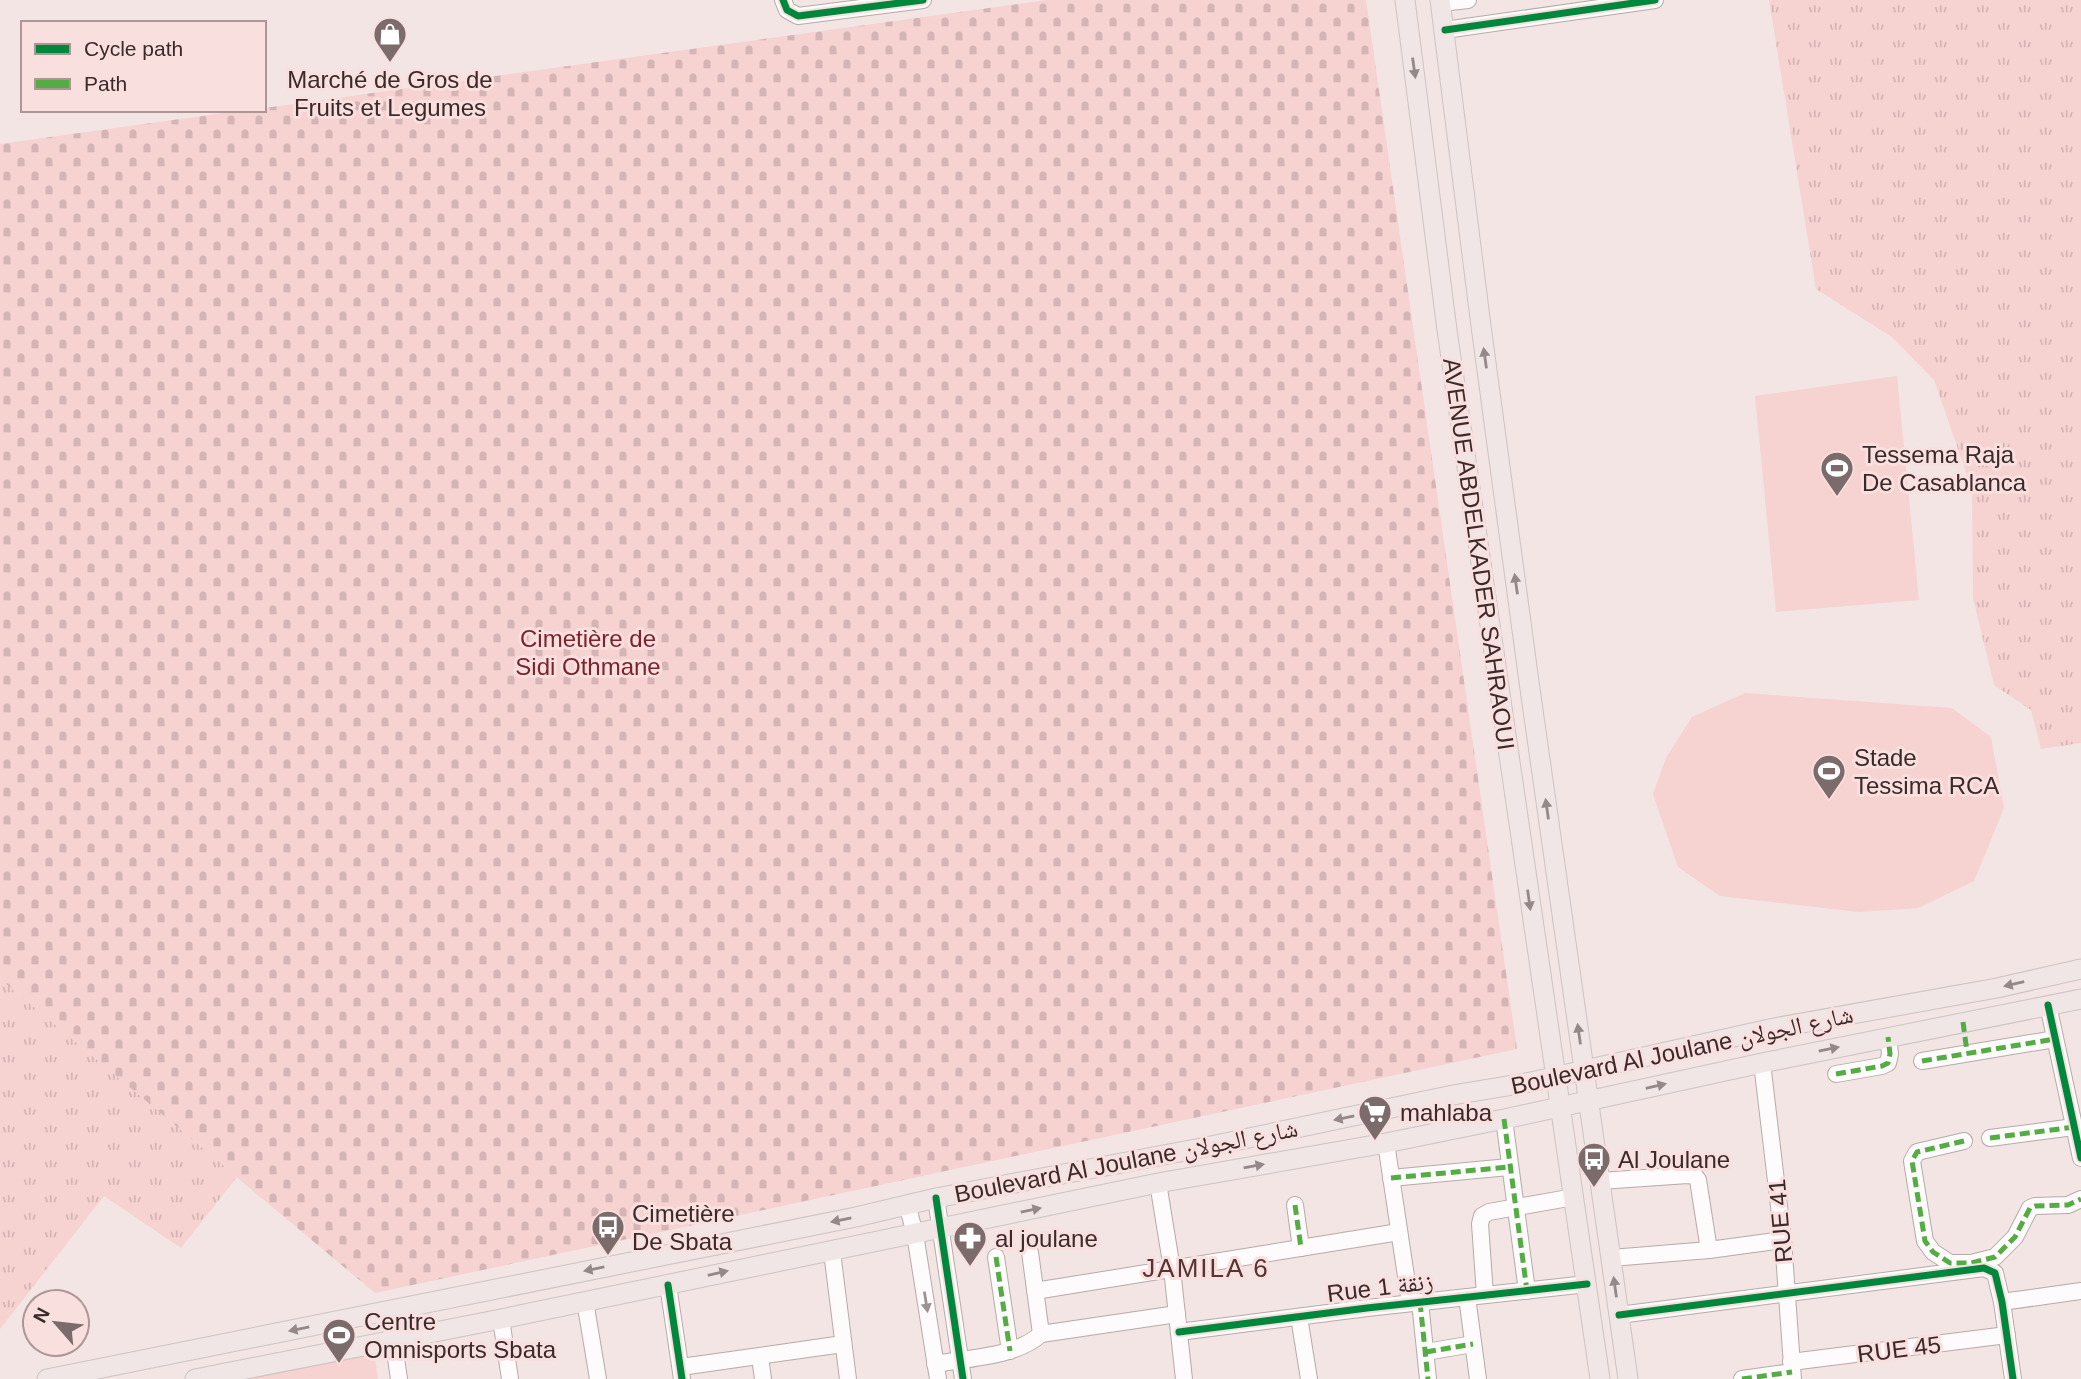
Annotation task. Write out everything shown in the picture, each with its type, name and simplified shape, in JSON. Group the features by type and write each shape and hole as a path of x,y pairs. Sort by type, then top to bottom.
{"main road":[{"name":"AVENUE ABDELKADER SAHRAOUI","path":"1405,0 1447,330 1600,1379"},
{"name":"AVENUE ABDELKADER SAHRAOUI","path":"1441,2 1481,326 1628,1379"},
{"path":"1432,202 1465,197"},
{"path":"1447,330 1481,326"},
{"name":"Boulevard Al Joulane شارع الجولان","path":"47,1379 144,1370 389,1310 856,1217 936,1198 1193,1150 1774,1028 1997,988 2081,969"},
{"name":"Boulevard Al Joulane شارع الجولان","path":"195,1379 941,1230 1158,1183 1386,1143 1561,1108 1762,1063 2081,999"}],"street":[{"path":"785,5 792,15 805,16 923,0"},
{"path":"1441,2 1468,0"},
{"path":"1445,30 1613,3 1655,0"},
{"path":"2048,1005 2081,1158"},
{"path":"1963,1023 1968,1052"},
{"path":"1836,1074 1888,1063 1888,1037"},
{"path":"1922,1061 2055,1039"},
{"name":"RUE 41","path":"1762,1063 1783,1240 1792,1371"},
{"path":"1504,1119 1527,1291"},
{"path":"1990,1138 2074,1127"},
{"path":"1964,1141 1916,1152 1912,1161 1925,1241 1933,1252 1950,1263 1970,1263 1995,1256 2015,1237 2030,1208 2068,1205 2081,1199"},
{"path":"1386,1143 1399,1232 1426,1352 1429,1379"},
{"path":"1391,1178 1509,1167"},
{"path":"1600,1181 1695,1176 1698,1180 1709,1250"},
{"path":"1158,1183 1172,1269 1184,1379"},
{"path":"1485,1295 1479,1224 1482,1216 1515,1206 1574,1197"},
{"path":"936,1198 963,1379"},
{"path":"907,1204 915,1234 937,1371 961,1359 1025,1347 1041,1334 1177,1314"},
{"path":"1295,1205 1301,1248"},
{"path":"1035,1292 1399,1232"},
{"path":"1611,1258 1709,1250 1783,1240"},
{"path":"832,1252 848,1379"},
{"path":"1030,1252 1041,1334"},
{"path":"996,1257 1010,1351"},
{"path":"1619,1315 1984,1268 1995,1273 2013,1379"},
{"name":"Rue 1 زنقة","path":"1179,1332 1415,1302 1587,1284"},
{"path":"668,1285 682,1373 844,1343"},
{"path":"2002,1302 2081,1291"},
{"path":"1467,1297 1478,1379"},
{"path":"585,1301 598,1379"},
{"path":"389,1310 399,1379"},
{"path":"1299,1317 1309,1379"},
{"path":"501,1319 510,1379"},
{"name":"RUE 45","path":"1742,1379 2007,1335"},
{"path":"1426,1352 1473,1344"},
{"path":"760,1357 763,1379"}],"green space":[{"name":"Cimetière de Sidi Othmane","path":"1047,0 1366,0 1517,1049 375,1293 0,979 0,144 231,112 266,112 266,108"},
{"path":"1769,0 2081,0 2081,743 2041,749 2031,710 1994,685 1973,598 1972,489 1934,380 1892,337 1816,289"},
{"name":"Tessema Raja De Casablanca","path":"1897,376 1919,600 1776,612 1755,396"},
{"name":"Stade Tessima RCA","path":"1745,693 1952,708 1991,737 2004,808 1974,881 1918,908 1859,912 1720,896 1678,867 1653,794 1666,758 1692,717"},
{"path":"0,979 237,1177 181,1248 104,1196 32,1288 21,1288 21,1302 0,1329"},
{"name":"Centre Omnisports Sbata","path":"374,1351 378,1379 232,1379"}],"marked path":[{"path":"1963,1022 1967,1052"},
{"path":"1836,1074 1888,1063 1888,1037"},
{"path":"1922,1061 2055,1039"},
{"path":"1504,1119 1527,1291"},
{"path":"1990,1138 2074,1127"},
{"path":"1964,1141 1917,1152 1912,1161 1925,1241 1933,1252 1950,1263 1971,1263 1995,1257 2015,1237 2030,1208 2068,1205 2081,1199"},
{"path":"1391,1178 1509,1167"},
{"path":"1295,1205 1301,1248"},
{"path":"996,1257 1010,1351"},
{"path":"1420,1302 1428,1379"},
{"path":"1426,1352 1473,1344"},
{"path":"1742,1379 1792,1372"}],"cycle path":[{"path":"783,0 787,10 798,16 923,0"},
{"path":"1445,30 1655,0"},
{"path":"2048,1005 2081,1158"},
{"path":"936,1198 963,1379"},
{"path":"1619,1315 1984,1268 1995,1273 2013,1379"},
{"path":"1179,1332 1587,1284"},
{"path":"668,1285 682,1379"}],"place":[{"name":"Marché de Gros de Fruits et Legumes","path":"390,64"},
{"name":"Tessema Raja De Casablanca","path":"1837,498"},
{"name":"Stade Tessima RCA","path":"1829,801"},
{"name":"mahlaba","path":"1375,1142"},
{"name":"Al Joulane","path":"1594,1189"},
{"name":"Cimetière De Sbata","path":"608,1257"},
{"name":"al joulane","path":"970,1268"},
{"name":"Centre Omnisports Sbata","path":"339,1365"}],"district":[{"name":"JAMILA 6","path":"1206,1268"}]}
